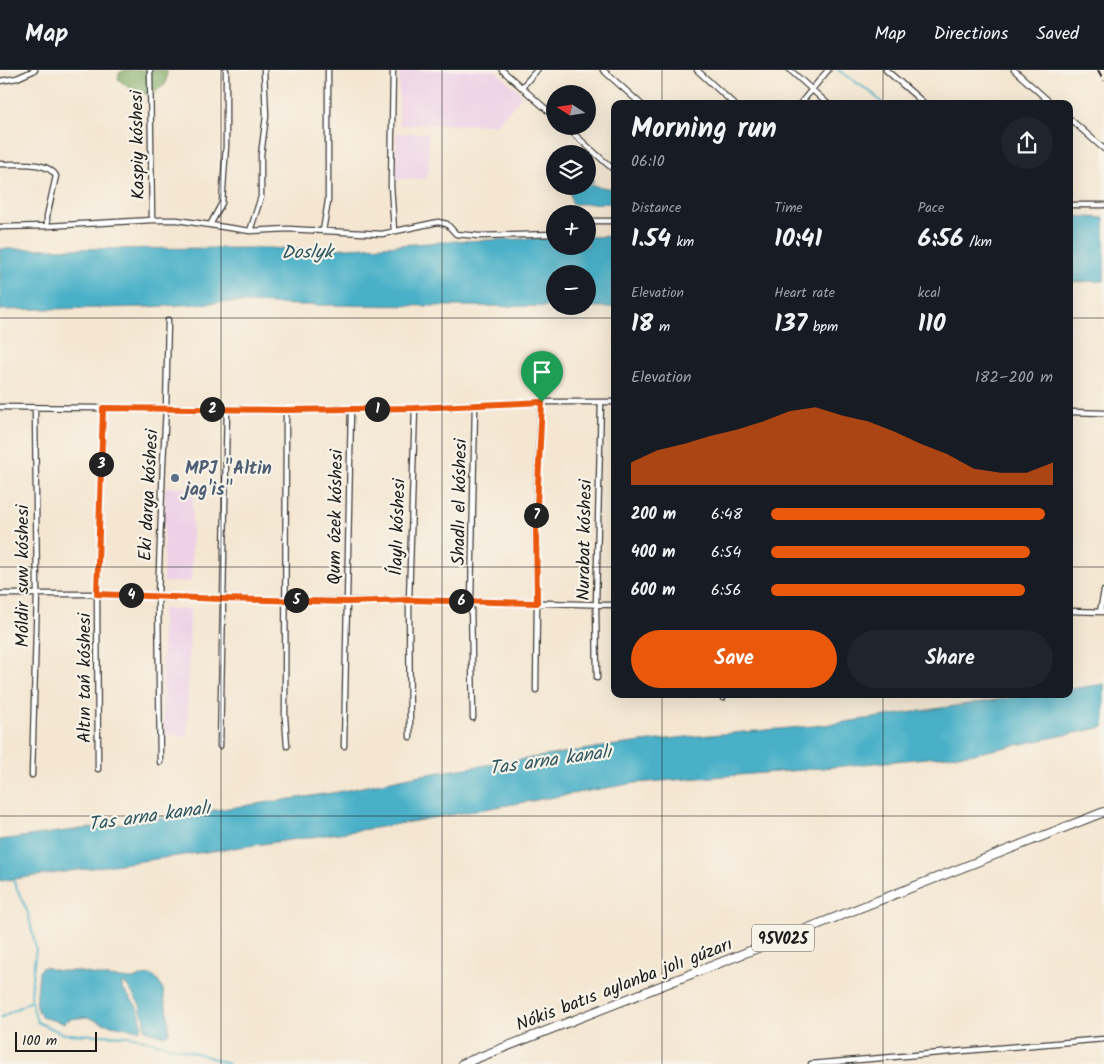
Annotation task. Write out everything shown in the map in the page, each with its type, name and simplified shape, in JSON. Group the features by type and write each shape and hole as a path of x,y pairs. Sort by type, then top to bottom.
{"main road":[{"name":"Nókis batıs aylanba jolı gúzarı","path":"462,1064 1104,812"}],"street":[{"path":"0,80 17,78 35,70"},
{"name":"Kaspiy kóshesi","path":"150,70 152,220"},
{"path":"210,225 222,203 226,146 226,70"},
{"path":"250,231 261,197 261,155 266,116 264,70"},
{"path":"323,231 328,201 328,70"},
{"path":"393,70 391,185 394,231"},
{"path":"502,70 546,109"},
{"path":"522,88 537,70"},
{"path":"603,70 637,100"},
{"path":"697,70 730,100"},
{"path":"790,70 824,100"},
{"path":"803,100 828,70"},
{"path":"886,70 920,100"},
{"path":"1014,70 1048,100"},
{"path":"1073,122 1104,149"},
{"path":"575,135 611,167"},
{"path":"0,164 41,165 53,171 56,176 46,216 47,226"},
{"path":"1073,205 1104,205"},
{"path":"0,227 177,220 250,231 288,229 382,234 438,222 447,224 456,234 479,236 546,234"},
{"path":"596,220 611,221"},
{"name":"Eki darya kóshesi","path":"160,762 158,596 168,320"},
{"path":"536,690 536,526 542,402"},
{"path":"0,408 286,410 415,408 542,402 611,402"},
{"name":"Nurabat kóshesi","path":"597,678 596,605 601,402"},
{"name":"Shadlı el kóshesi","path":"473,718 471,601 474,406"},
{"name":"Móldir suw kóshesi","path":"32,775 37,593 35,408"},
{"name":"Altın tań kóshesi","path":"98,769 97,594 103,408"},
{"name":"Ílaylı kóshesi","path":"410,737 409,600 415,408"},
{"path":"220,746 227,409"},
{"name":"Qum ózek kóshesi","path":"344,746 351,409"},
{"path":"286,410 285,717 287,746"},
{"path":"1073,412 1104,413"},
{"path":"1073,611 1102,612 1104,591"},
{"path":"0,594 97,594 347,602 409,600 611,605"},
{"path":"811,1064 1104,1040"}],"shaded area":[{"path":"399,70 495,70 523,95 497,124 399,125"},
{"path":"396,133 428,133 429,168 425,179 396,179"},
{"path":"165,487 193,488 191,582 163,582"},
{"path":"162,609 190,609 187,736 163,735"}],"green space":[{"path":"125,70 167,70 166,84 151,95 135,92 118,79 119,73"}],"water":[{"path":"596,186 611,188 611,203 572,203 570,195 596,195"},
{"path":"1073,216 1104,218 1104,281 1073,282"},
{"name":"Doslyk","path":"611,236 611,307 596,307 596,265 546,265 546,307 296,305 227,302 148,307 0,310 0,249 269,248 313,250 457,241 546,238 546,255 596,255 596,237"},
{"name":"Tas arna kanalı","path":"1104,684 1104,727 978,753 802,770 635,783 375,828 0,881 0,840 338,792 415,776 609,746 824,725 1010,698 1073,698 1073,689"},
{"path":"45,967 59,971 75,971 108,977 134,979 151,975 163,989 168,1013 169,1033 166,1036 146,1031 145,1019 140,1005 126,984 122,983 122,988 136,1005 140,1015 142,1026 139,1030 106,1024 87,1017 71,1019 64,1023 41,1017 36,1005 39,972 41,968"}],"waterway":[{"path":"838,70 872,93 879,100"},
{"path":"13,880 28,913 36,949 31,1001 37,1022 64,1034 130,1036 203,1055 228,1064"},
{"path":"0,1018 31,1001"}],"railway":[{"path":"1098,70 1104,81"}],"place":[{"name":"MPJ \"Altin jag'is\"","path":"175,478"}],"route":[{"path":"542,402 536,526 537,603 409,600 347,602 97,594 103,408 286,410 415,408 542,402"}]}
